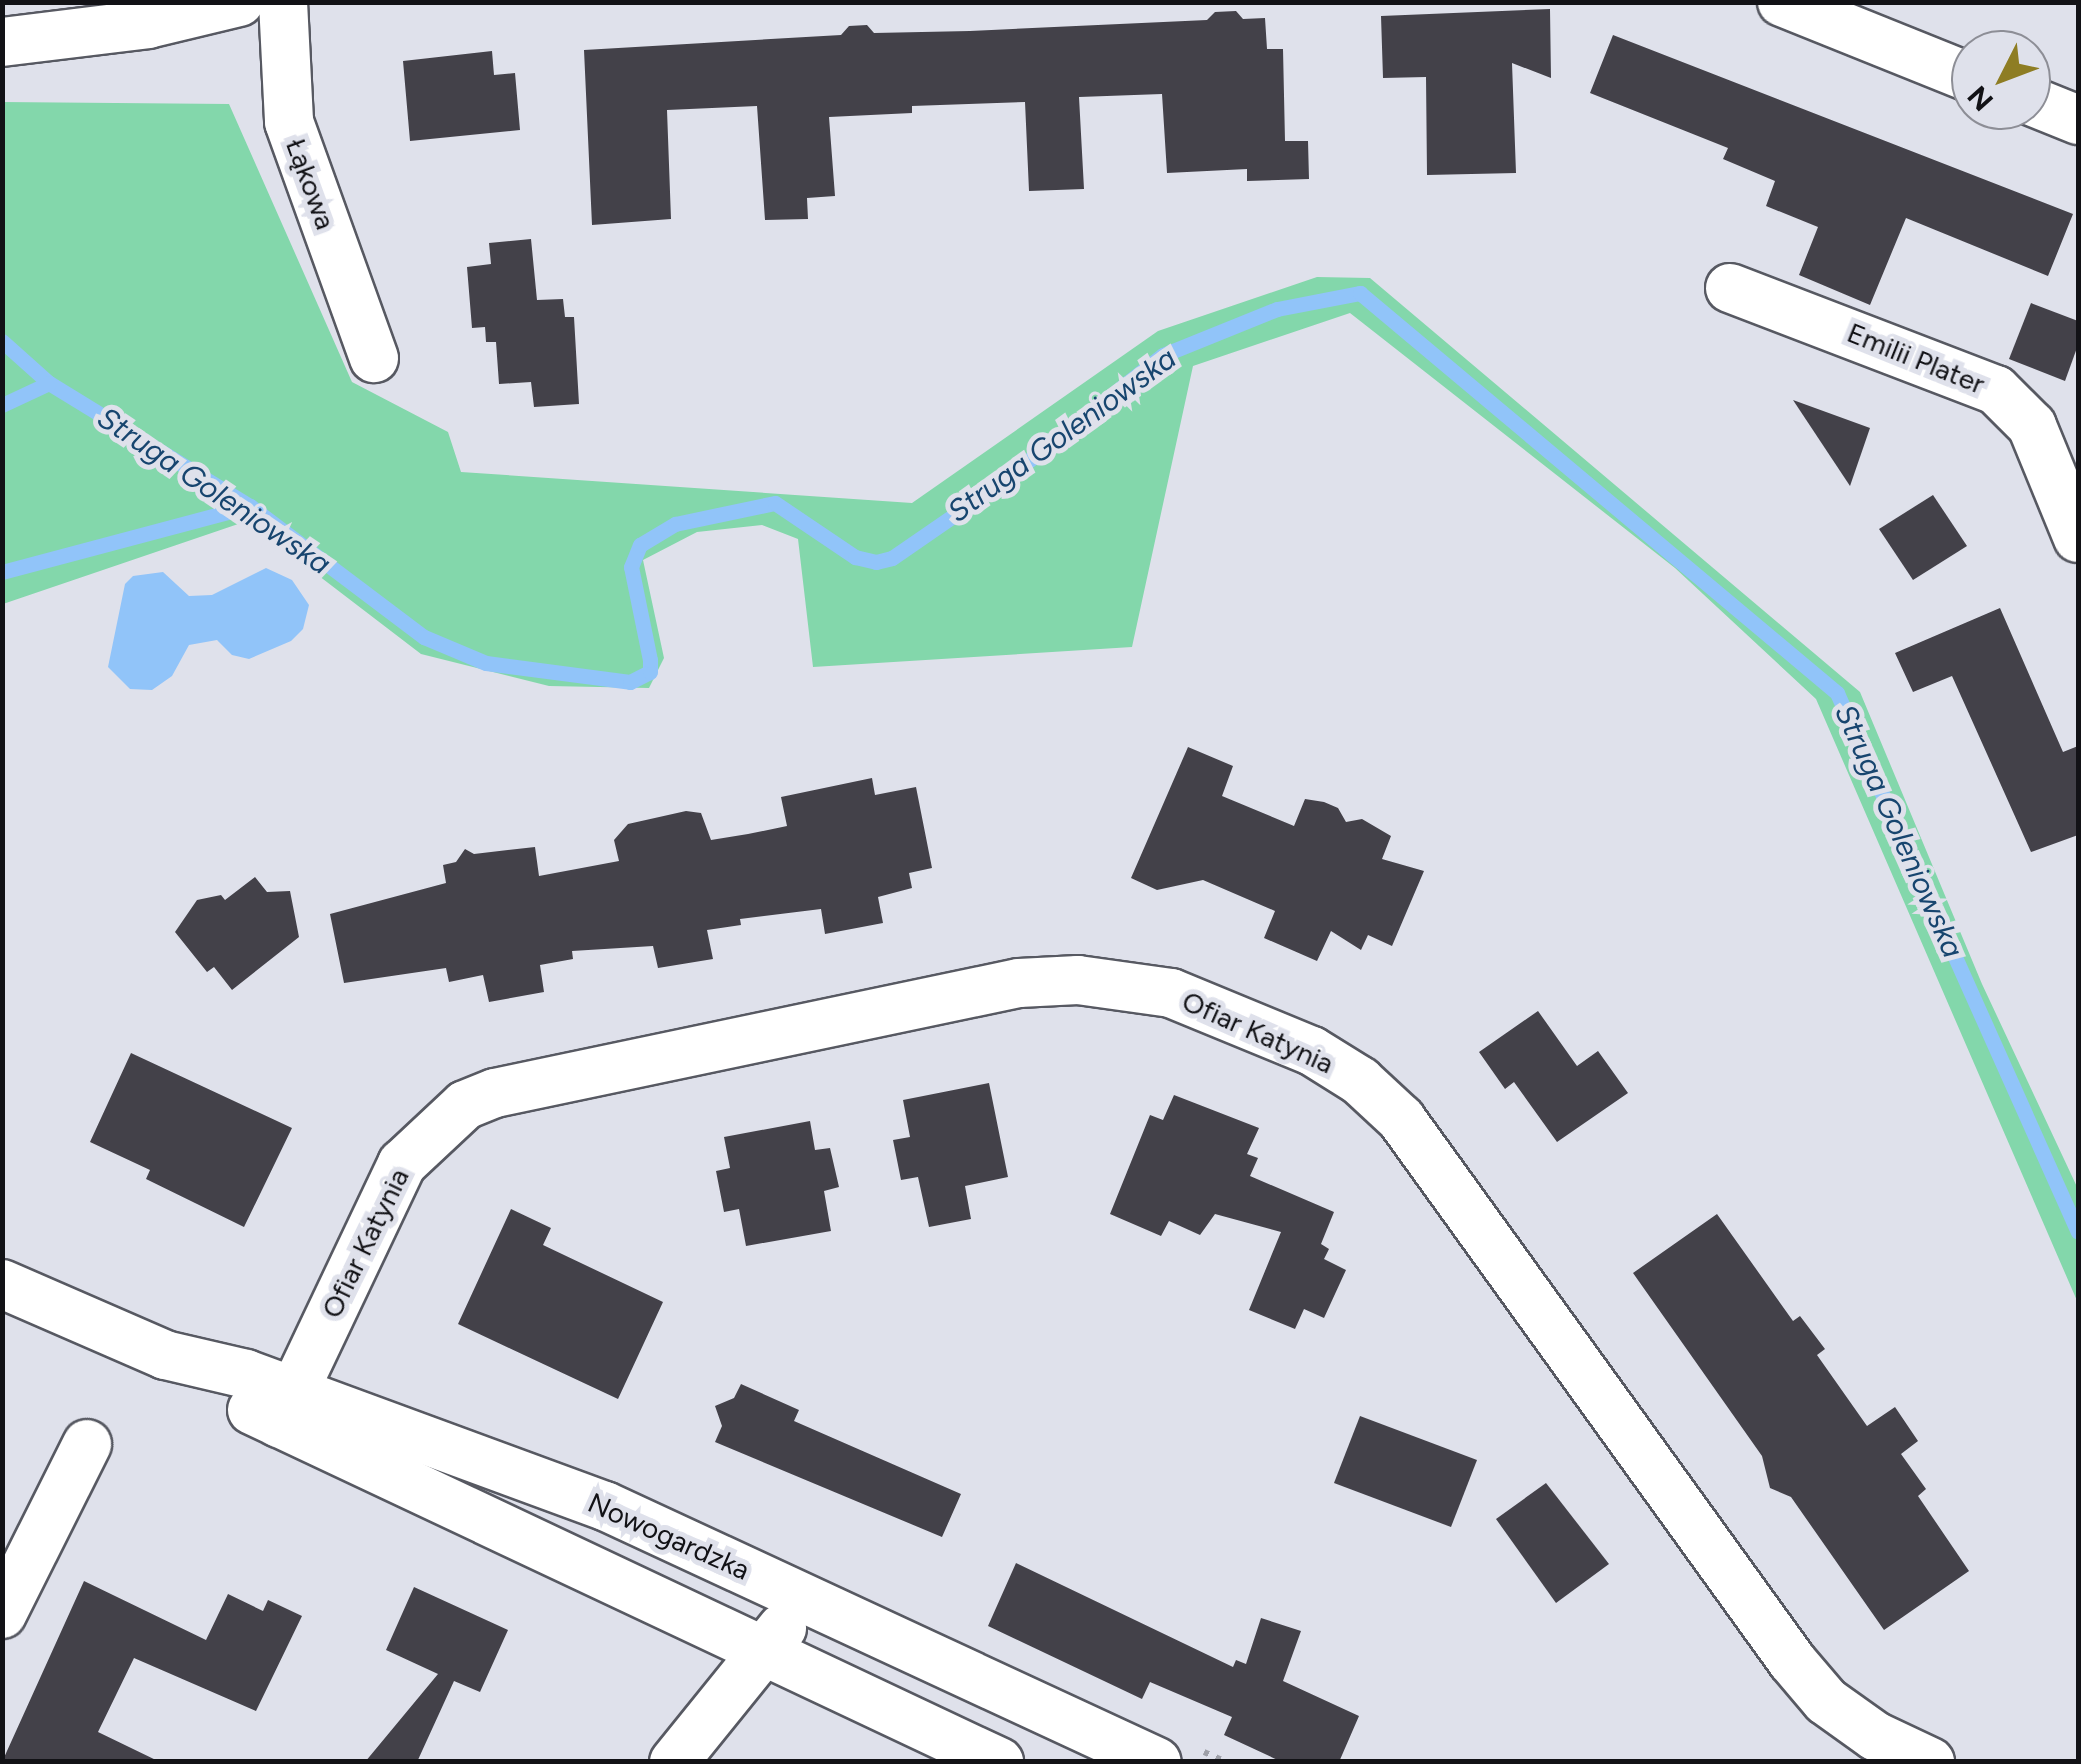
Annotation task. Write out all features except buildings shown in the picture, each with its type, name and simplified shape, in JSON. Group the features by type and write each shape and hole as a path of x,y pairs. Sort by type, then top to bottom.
{"street":[{"path":"2,42 148,24 239,2"},
{"name":"Łąkowa","path":"283,2 289,122 374,358"},
{"path":"1782,2 1951,70"},
{"path":"2051,109 2078,120"},
{"name":"Emilii Plater","path":"1730,288 1996,390 2032,426 2078,538"},
{"name":"Ofiar Katynia","path":"286,1408 402,1164 466,1106 496,1093 1019,983 1078,980 1171,993 1312,1051 1360,1081 1401,1119 1792,1661 1869,1749 1930,1762"},
{"name":"Nowogardzka","path":"2,1284 165,1355 196,1381 606,1506 1157,1762"},
{"name":"Nowogardzka","path":"286,1408 764,1652 999,1762"},
{"path":"2,1614 87,1444"},
{"path":"674,1762 804,1598"}],"green space":[{"path":"2,102 229,104 352,382 448,432 461,472 912,503 1158,331 1317,277 1370,278 1860,692 1982,984 2078,1189 2078,1303 1816,699 1675,568 1350,313 1193,366 1132,647 813,667 798,539 762,525 697,532 643,560 664,658 649,688 549,686 421,654 247,521 3,604"}],"water":[{"path":"266,568 292,580 309,605 303,629 291,641 249,659 232,655 217,640 189,645 172,676 152,690 130,689 108,667 125,584 133,576 163,572 189,596 212,595"}],"waterway":[{"name":"Struga Goleniowska","path":"2,341 49,383 250,506 424,637 486,663 630,682 650,672 631,567 640,545 675,524 775,503 855,557 876,562 892,558 995,487 1163,355 1277,309 1360,293 1837,693 2078,1232"},
{"path":"2,405 49,383"},
{"path":"2,572 250,506"}]}
